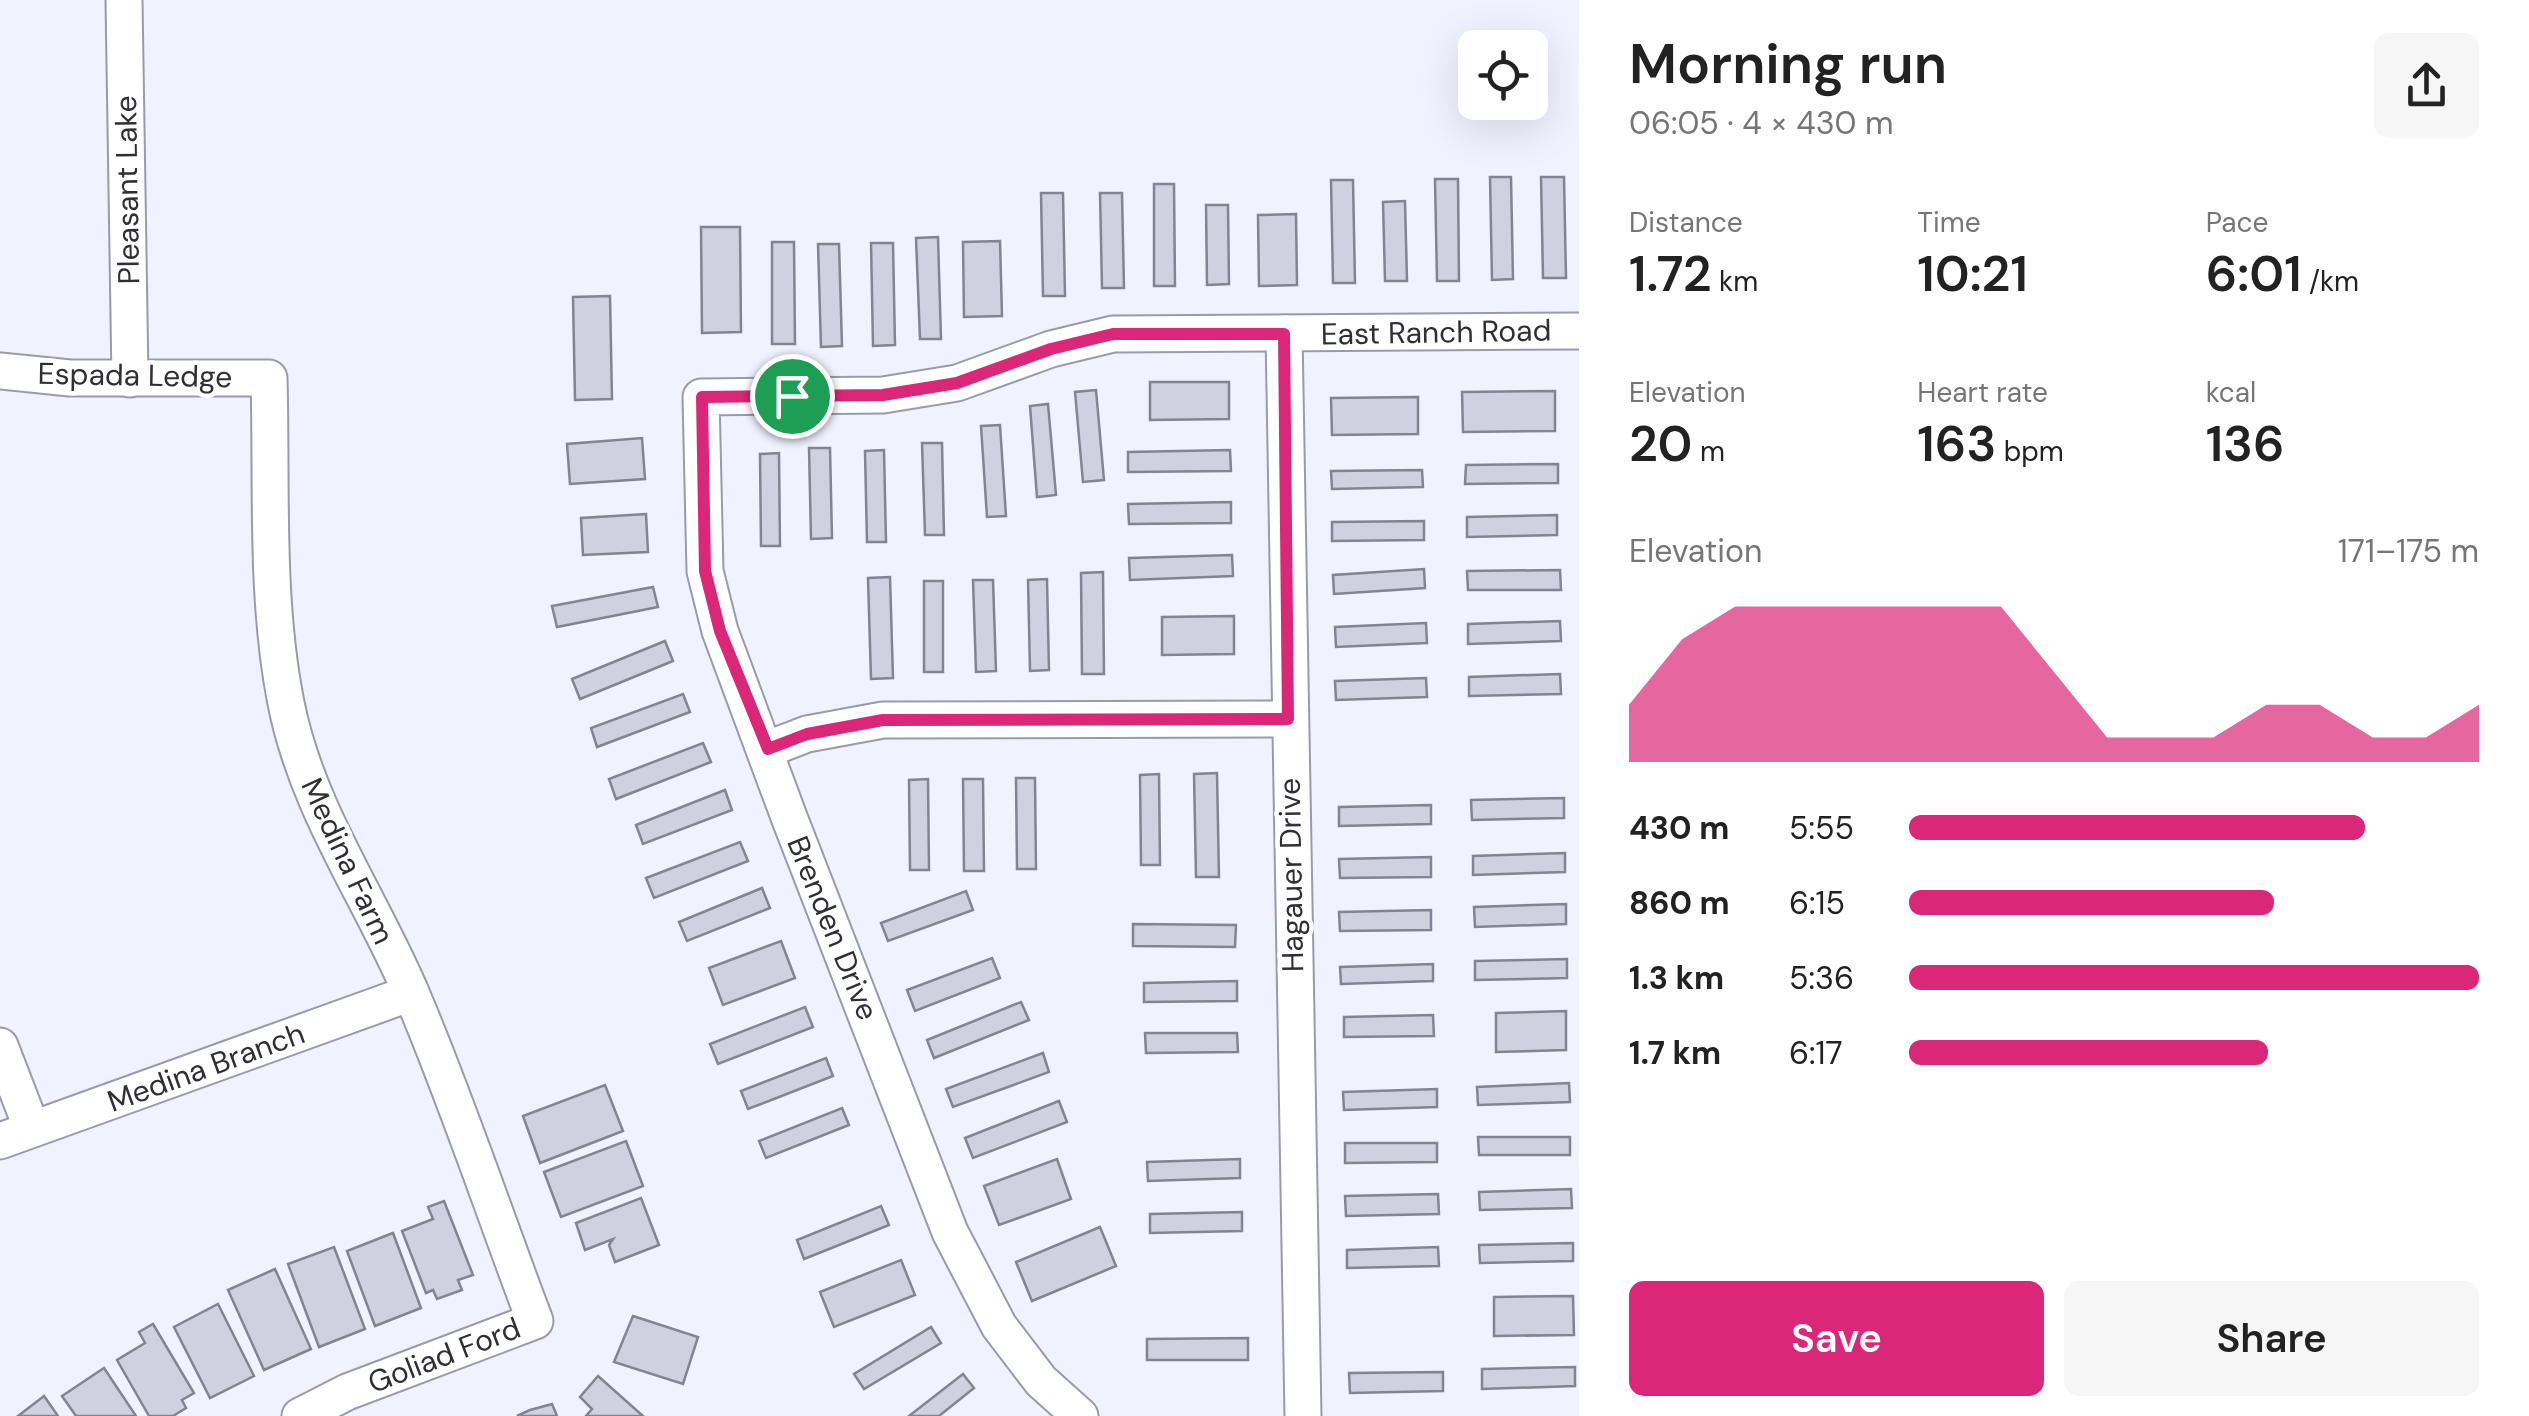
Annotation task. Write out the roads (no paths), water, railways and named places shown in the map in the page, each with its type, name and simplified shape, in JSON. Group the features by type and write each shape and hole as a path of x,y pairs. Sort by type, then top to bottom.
{"street":[{"name":"Pleasant Lake","path":"124,0 130,379"},
{"name":"East Ranch Road","path":"702,397 883,395 957,383 1051,349 1113,334 1579,331"},
{"name":"Hagauer Drive","path":"1284,334 1303,1416"},
{"name":"Espada Ledge","path":"0,371 130,379 269,378"},
{"name":"Medina Farm","path":"269,378 276,606 286,702 307,778 334,846 412,993 535,1321"},
{"name":"Brenden Drive","path":"702,397 705,571 720,631 950,1232 999,1326 1041,1381 1080,1416"},
{"path":"768,749 807,734 883,720 1288,719"},
{"name":"Medina Branch","path":"16,1135 412,993"},
{"path":"0,1046 16,1135"},
{"name":"Goliad Ford","path":"300,1416 347,1392 535,1321"}]}
